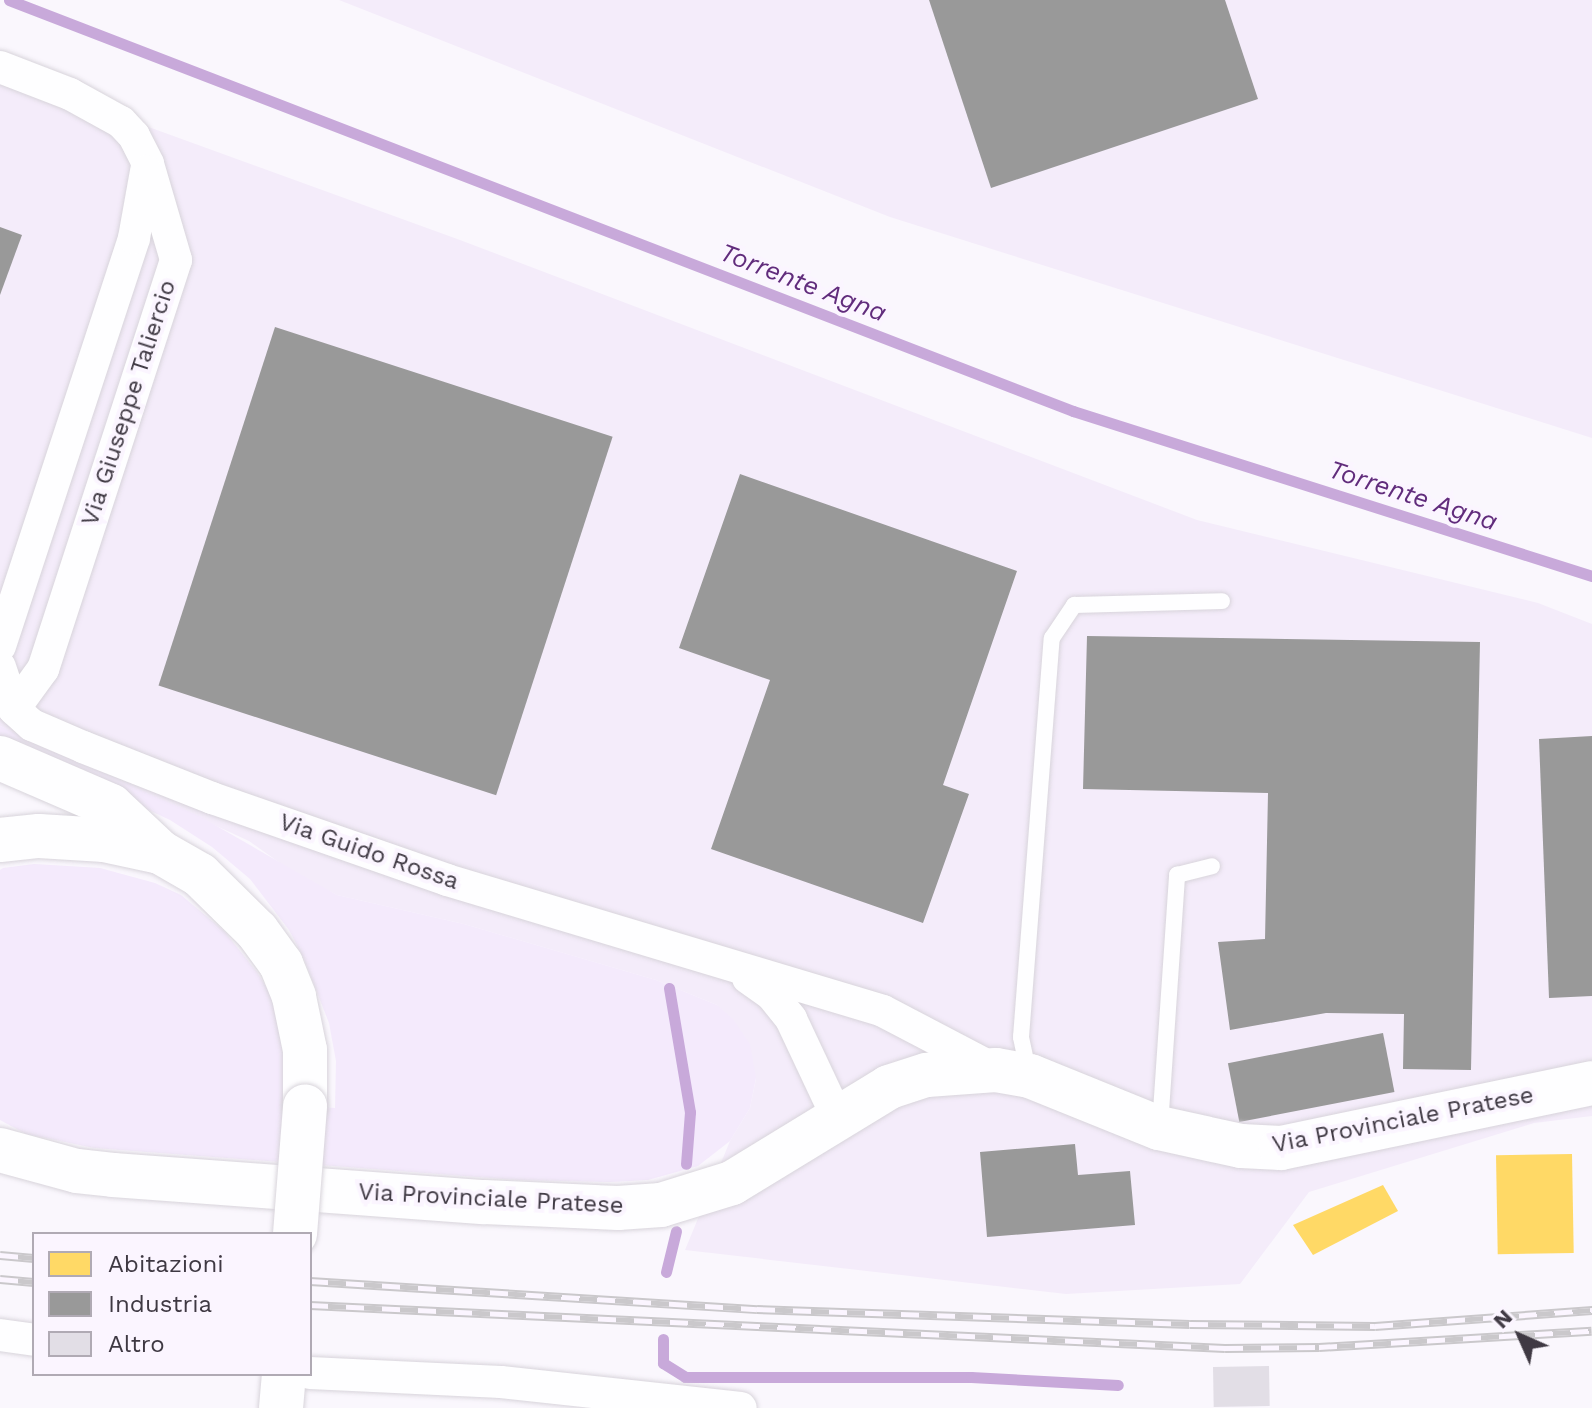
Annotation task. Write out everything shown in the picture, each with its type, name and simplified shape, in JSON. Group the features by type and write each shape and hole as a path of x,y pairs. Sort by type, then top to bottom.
{"street":[{"path":"0,67 70,94 121,122 134,136 148,164"},
{"name":"Via Giuseppe Taliercio","path":"0,646 134,238 148,164"},
{"name":"Via Giuseppe Taliercio","path":"14,709 43,669 176,260 148,164"},
{"path":"0,667 14,709"},
{"name":"Via Guido Rossa","path":"14,709 32,725 212,798 447,880 883,1011 1013,1073"},
{"path":"0,758 111,806 160,852 200,875 257,931 281,964 294,997 305,1050 305,1106 295,1232"},
{"path":"0,840 70,836 160,852"},
{"name":"Via Guido Rossa","path":"736,969 771,994 791,1019 838,1119"},
{"name":"Via Provinciale Pratese","path":"0,1150 77,1171 113,1175 484,1202 618,1208 661,1205 732,1183 889,1087 927,1075 1013,1073 1159,1128 1241,1146 1281,1148 1592,1083"},
{"path":"0,1335 32,1340"},
{"path":"312,1373 501,1382 741,1408"},
{"path":"281,1408 284,1376"}],"lane":[{"path":"1013,1073 1021,1037 1052,638 1074,605 1222,601"},
{"path":"1159,1128 1177,875 1212,866"}],"shaded area":[{"path":"339,0 1592,0 1592,438 890,217"},
{"path":"0,73 460,240 1197,520 1538,603 1592,624 1592,1116 1534,1123 1309,1192 1240,1284 1066,1294 685,1250 730,1141 750,1108 756,1079 717,1005 656,980 464,924 337,895 294,873 249,841 0,726"},
{"path":"0,726 201,817 337,895 464,924 656,980 717,1005 733,1019 750,1044 756,1078 750,1108 730,1141 698,1166 648,1180 610,1182 518,1180 94,1148 26,1134 0,1120 0,870 3,868 34,864 100,868 155,883 181,895 224,931 269,992 278,1018 284,1064 283,1104 335,1108 336,1061 329,1023 304,959 289,930 250,879 212,847 170,820 0,740"}],"building: Abitazioni":[{"path":"1572,1154 1574,1253 1498,1254 1496,1155"},
{"path":"1383,1185 1398,1211 1313,1255 1293,1225"}],"building: Industria":[{"path":"929,0 1225,0 1258,99 991,188"},
{"path":"0,227 22,235 0,295"},
{"path":"275,327 613,437 496,795 159,686"},
{"path":"740,474 1017,571 943,785 969,794 923,923 711,849 770,680 679,648"},
{"path":"1087,636 1480,642 1471,1070 1403,1069 1404,1014 1326,1013 1230,1030 1218,942 1265,939 1268,793 1083,789"},
{"path":"1592,736 1592,996 1549,998 1539,739"},
{"path":"1383,1033 1394,1092 1239,1122 1228,1063"},
{"path":"1075,1144 1078,1175 1130,1171 1135,1225 987,1237 980,1152"}],"building: Altro":[{"path":"1269,1366 1270,1406 1214,1407 1213,1367"}],"waterway":[{"name":"Torrente Agna","path":"9,0 1073,411 1592,576"},
{"path":"669,988 690,1112 686,1164"},
{"path":"666,1272 676,1231"},
{"path":"663,1339 663,1363 685,1377 971,1377 1118,1385"}],"railway":[{"path":"0,1255 32,1258"},
{"path":"0,1279 32,1282"},
{"path":"312,1281 757,1309 1190,1324 1375,1326 1592,1310"},
{"path":"312,1305 1225,1348 1319,1347 1592,1331"}]}
